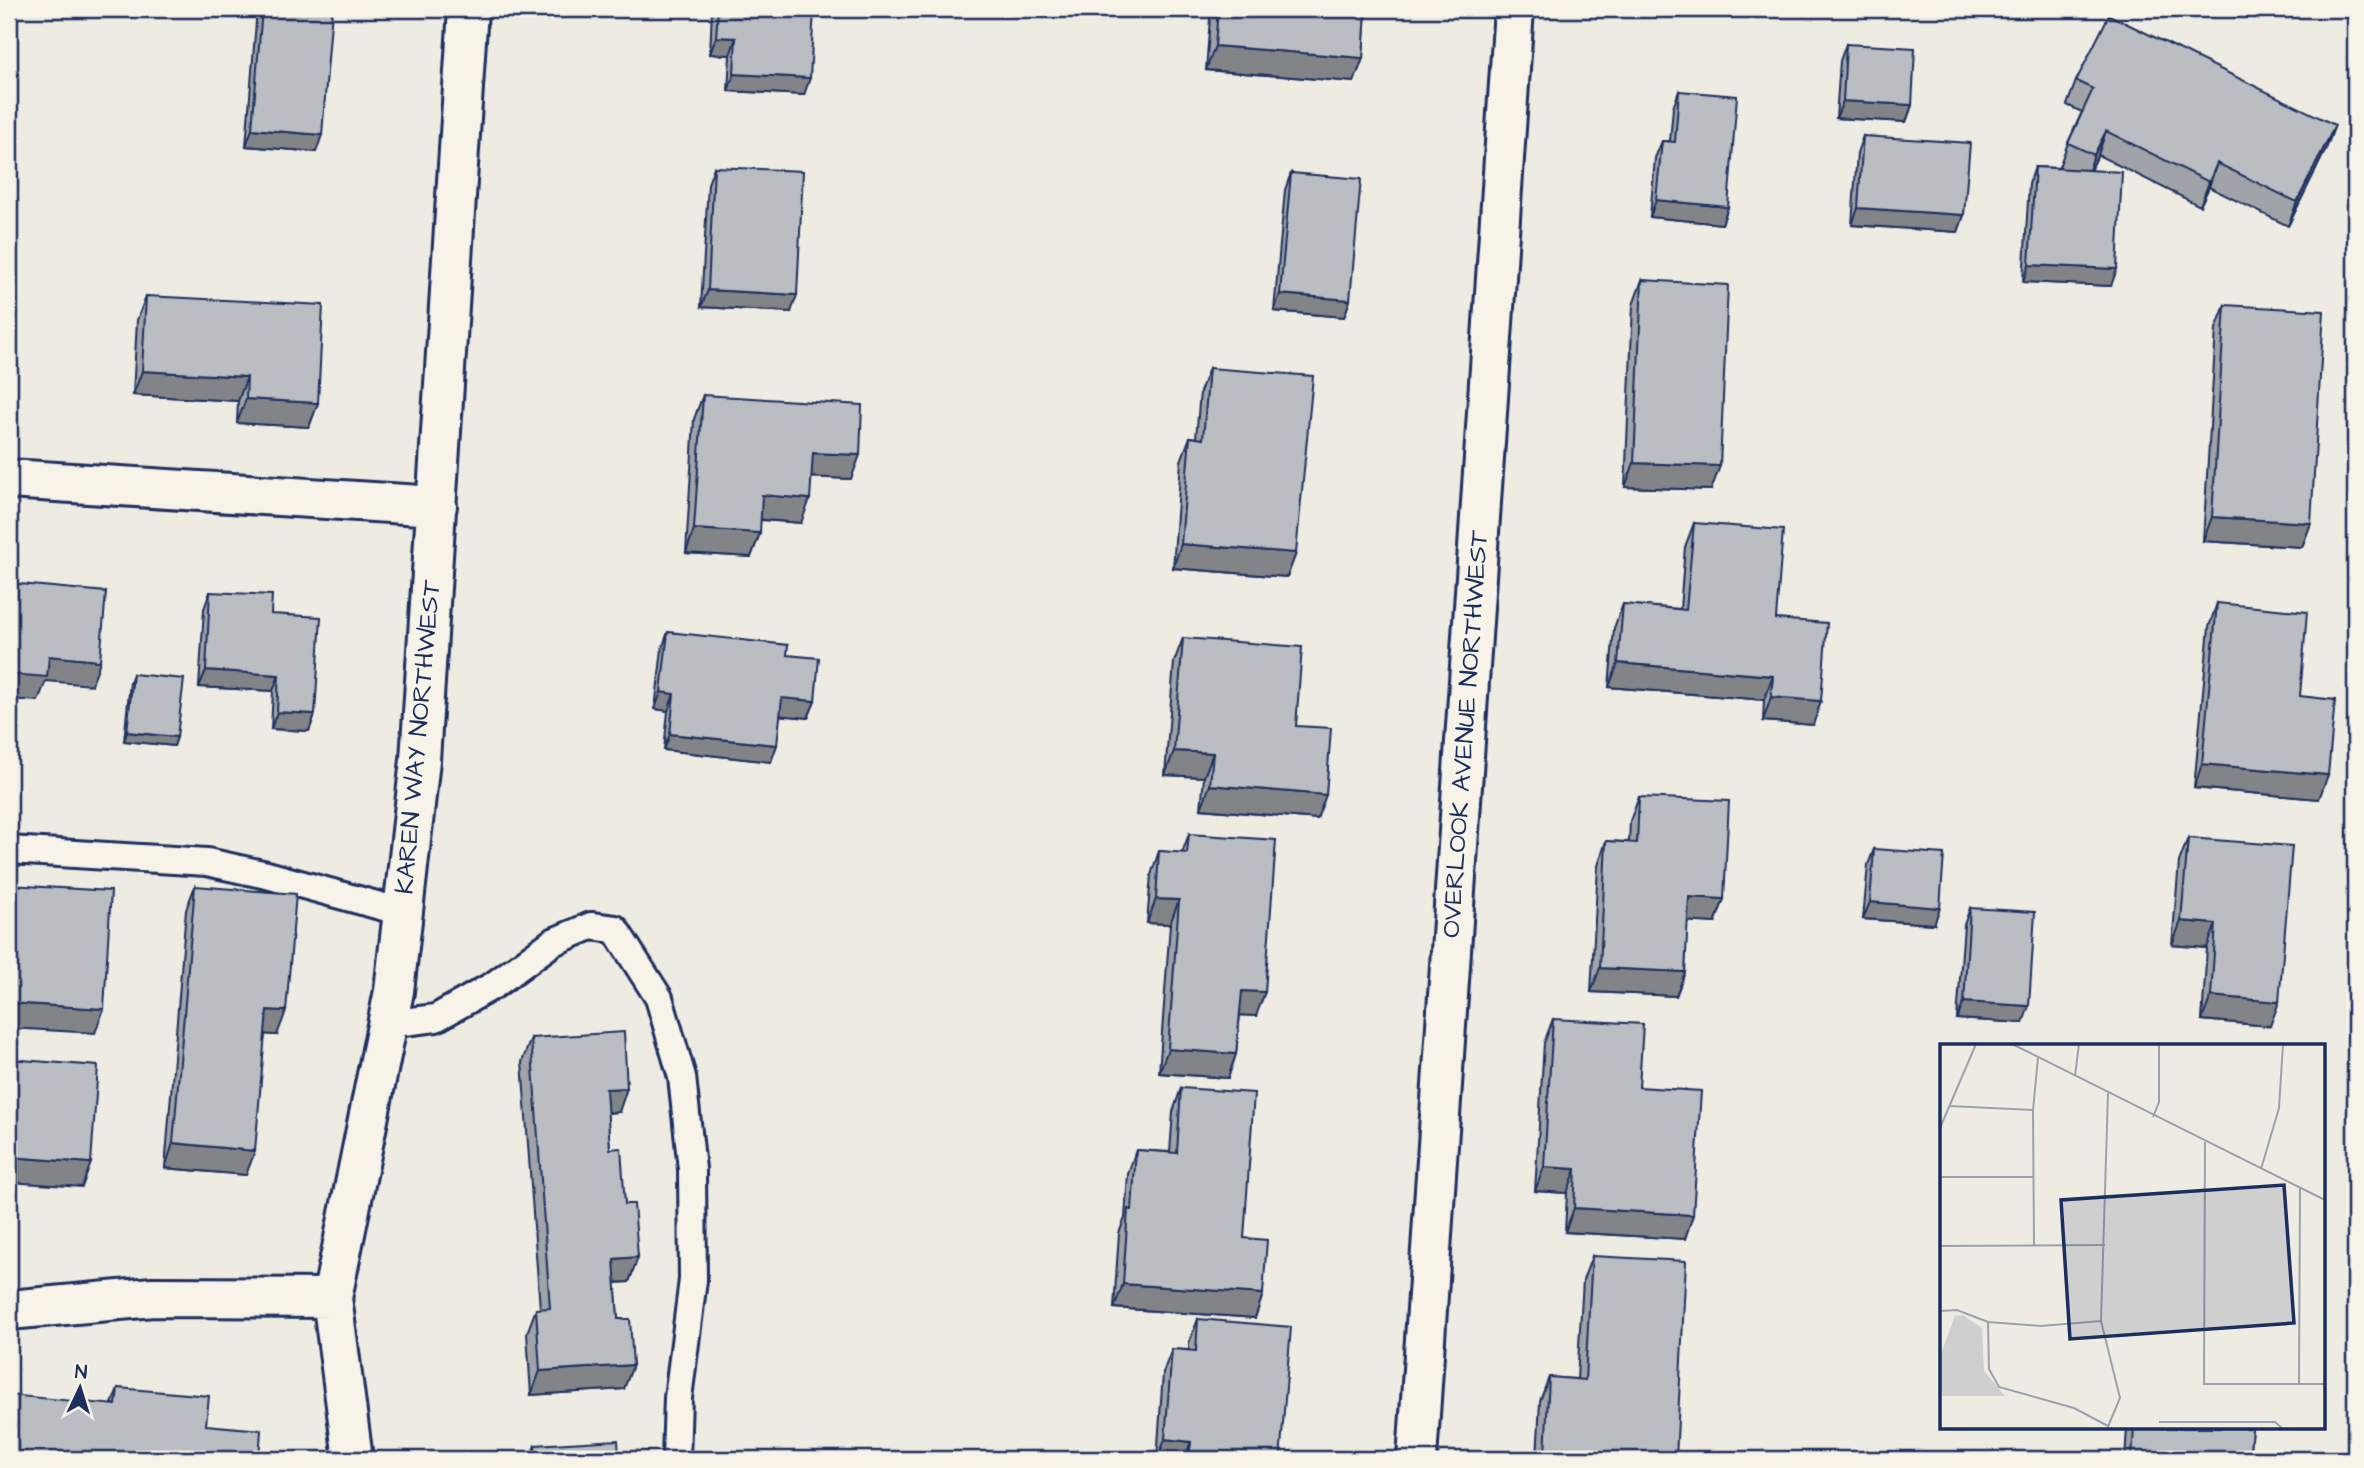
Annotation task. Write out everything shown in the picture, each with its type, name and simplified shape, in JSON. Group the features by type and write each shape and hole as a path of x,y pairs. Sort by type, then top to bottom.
{"street":[{"name":"KAREN WAY NORTHWEST","path":"353,1459 332,1298 394,991 419,760 468,9"},
{"name":"OVERLOOK AVENUE NORTHWEST","path":"1417,1459 1514,9"},
{"path":"9,479 437,506"},
{"path":"9,1310 153,1297 332,1298"}],"lane":[{"path":"9,850 206,862 267,875 402,912"},
{"path":"387,1024 436,1018 494,985 553,942 591,926 615,929 660,998 682,1077 692,1169 693,1280 678,1398 676,1459"}],"building":[{"path":"262,9 332,9 322,135 252,129"},
{"path":"718,9 814,9 810,78 734,74 736,38 716,37"},
{"path":"1218,9 1366,9 1363,58 1215,46"},
{"path":"2109,15 2335,125 2297,202 2217,163 2209,182 2106,131 2094,155 2068,143 2093,89 2076,81"},
{"path":"1846,44 1915,48 1912,105 1843,101"},
{"path":"1679,91 1737,96 1728,207 1656,200 1662,141 1675,142"},
{"path":"1863,136 1970,143 1964,215 1858,208"},
{"path":"714,167 803,171 797,295 708,290"},
{"path":"2035,167 2122,172 2117,269 2029,265"},
{"path":"1291,173 1361,179 1350,300 1280,294"},
{"path":"1642,280 1728,285 1720,466 1634,463"},
{"path":"146,296 323,305 318,403 246,399 247,377 142,371"},
{"path":"2225,305 2324,311 2311,523 2212,517"},
{"path":"1209,368 1313,376 1296,553 1181,544 1190,437 1203,439"},
{"path":"703,395 862,405 860,455 813,453 810,499 762,495 760,533 694,529"},
{"path":"1694,523 1783,530 1776,619 1827,623 1821,701 1771,697 1773,676 1618,663 1623,604 1686,610"},
{"path":"9,583 106,592 100,661 49,656 47,677 9,674"},
{"path":"210,592 272,595 271,614 321,617 315,714 277,712 279,675 206,670"},
{"path":"2217,603 2307,612 2300,696 2335,700 2328,775 2202,764"},
{"path":"668,632 788,645 787,655 819,658 815,701 782,698 777,745 670,734 674,694 661,692"},
{"path":"1183,638 1302,647 1296,726 1331,728 1326,795 1210,785 1213,753 1174,751"},
{"path":"133,674 184,679 177,737 127,732"},
{"path":"1639,797 1729,801 1724,899 1689,897 1685,972 1600,968 1606,841 1637,843"},
{"path":"1189,834 1276,840 1265,992 1242,991 1236,1054 1168,1049 1179,900 1156,899 1159,851 1187,853"},
{"path":"2188,838 2292,846 2279,1002 2211,996 2216,924 2181,921"},
{"path":"1874,849 1944,854 1940,908 1870,902"},
{"path":"9,885 111,891 104,1009 9,1003"},
{"path":"195,886 296,894 286,1011 267,1010 255,1151 173,1143"},
{"path":"1970,908 2035,912 2029,1006 1964,1002"},
{"path":"1553,1019 1643,1024 1639,1087 1701,1091 1693,1215 1574,1208 1576,1169 1544,1167"},
{"path":"624,1032 627,1088 606,1089 610,1149 621,1148 625,1204 634,1204 638,1257 614,1259 618,1319 630,1319 633,1365 540,1371 536,1309 550,1308 531,1038"},
{"path":"9,1059 98,1066 91,1163 9,1157"},
{"path":"1181,1088 1254,1093 1244,1238 1267,1240 1263,1294 1123,1284 1128,1209 1132,1210 1136,1150 1177,1153"},
{"path":"1592,1256 1686,1261 1676,1459 1545,1455 1549,1377 1585,1380"},
{"path":"1198,1319 1291,1327 1280,1459 1189,1459 1191,1442 1165,1439 1172,1349 1196,1351"},
{"path":"118,1388 209,1396 206,1425 261,1430 259,1459 9,1459 9,1395 116,1405"},
{"path":"2134,1430 2252,1430 2249,1459 2132,1459"},
{"path":"618,1440 619,1459 536,1459 535,1445"}]}
